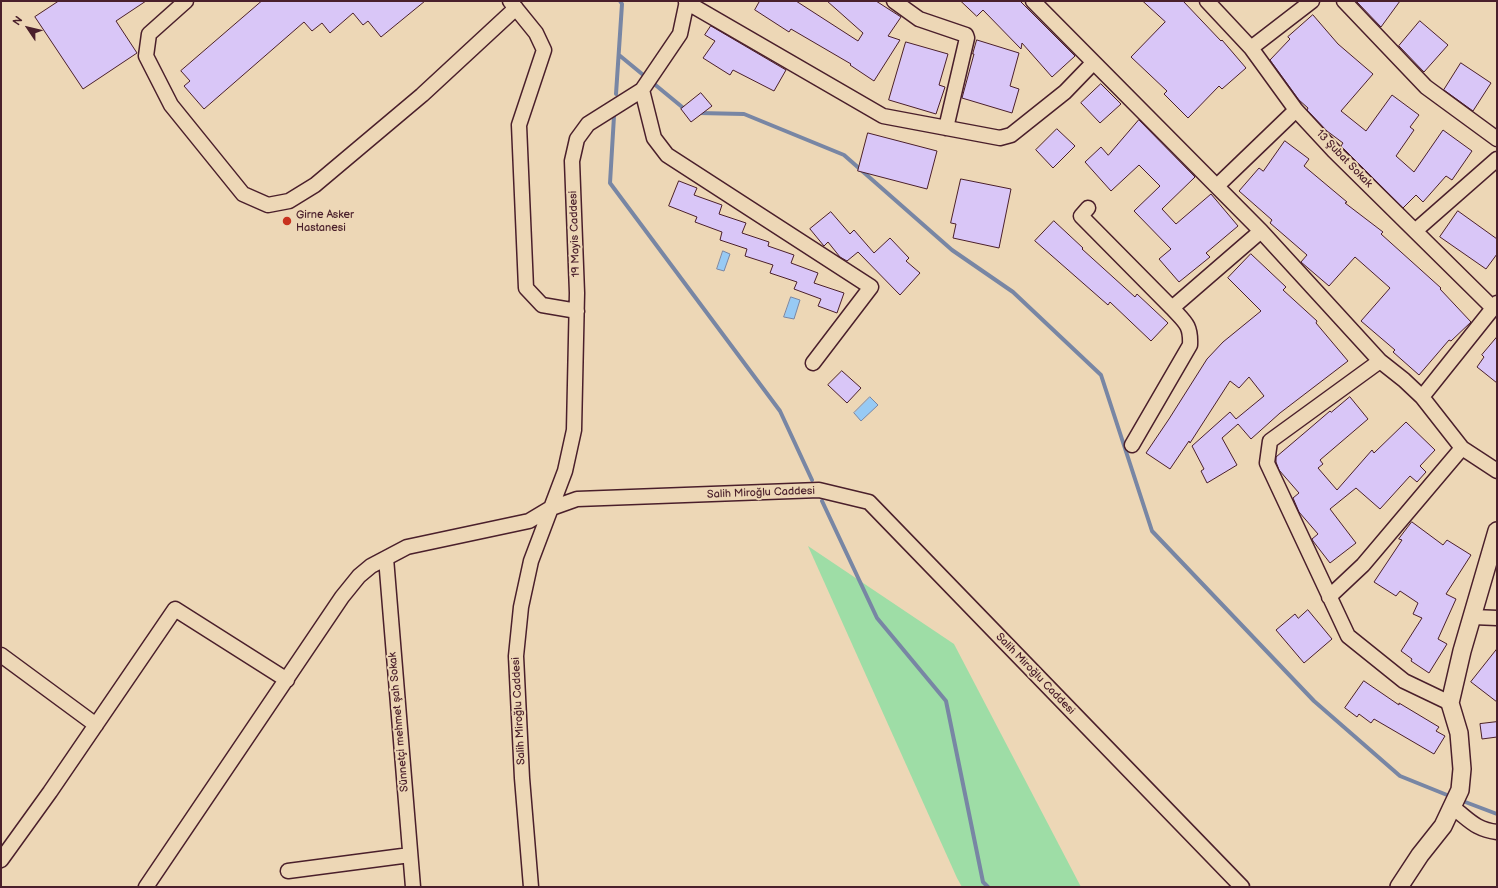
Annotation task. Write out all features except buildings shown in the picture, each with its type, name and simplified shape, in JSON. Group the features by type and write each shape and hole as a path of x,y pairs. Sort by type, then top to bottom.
{"street":[{"path":"186,1 149,34 146,56 171,104 243,194 268,205 289,201 315,185 422,95 513,4 536,33 544,50 519,125 526,288 542,305 577,311"},
{"path":"894,1 919,19 966,35 967,38 946,128"},
{"path":"1034,1 1261,231 1380,361 1404,380 1422,398 1462,448 1497,471"},
{"name":"13 Şubat Sokak","path":"1207,1 1251,48 1296,110 1334,151 1415,231 1495,305 1422,398"},
{"path":"1251,48 1312,1"},
{"path":"1344,1 1426,87 1497,140"},
{"path":"686,2 883,116 1000,138 1011,135 1064,92 1094,63"},
{"name":"19 Mayis Caddesi","path":"549,509 564,471 574,430 577,311 572,161 577,139 588,124 642,90 680,34 686,2"},
{"path":"642,90 654,138 667,155 871,287 813,363"},
{"path":"1217,186 1296,110"},
{"path":"1415,231 1497,159"},
{"path":"1088,208 1081,216 1172,308 1185,322 1191,332 1190,345 1132,445"},
{"path":"1172,308 1261,231"},
{"path":"1380,361 1270,441 1267,463 1348,636 1404,681 1450,703"},
{"path":"1329,596 1363,565 1462,448"},
{"name":"Salih Miroğlu Caddesi","path":"531,887 522,778 516,656 521,607 531,561 549,509 577,499 819,490 869,502 1242,887"},
{"path":"146,887 342,597 359,576 371,566 407,547 529,521 549,509"},
{"path":"1399,887 1420,855 1443,826 1460,790 1462,769 1459,733 1450,703 1462,651 1497,531"},
{"name":"Sünnetçi mehmet şah Sokak","path":"386,558 413,887"},
{"path":"1,860 96,725 175,608 287,680"},
{"path":"1472,616 1497,618"},
{"path":"1,655 96,725"},
{"path":"1452,807 1472,824 1486,830 1497,832"},
{"path":"288,871 410,855"}],"green space":[{"path":"808,546 954,644 1081,887 962,887"}],"water":[{"path":"723,251 730,254 724,271 717,269"},
{"path":"791,297 800,300 794,319 784,317"},
{"path":"870,397 878,405 861,421 854,413"}],"waterway":[{"path":"616,94 622,4 620,1"},
{"path":"619,55 687,111"},
{"path":"699,113 744,114 844,155 952,250 1013,292 1101,375 1152,531 1314,701 1400,776 1452,797"},
{"path":"614,116 610,183 780,411 812,480"},
{"path":"822,501 877,618 946,701 983,882 988,887"},
{"path":"1460,800 1497,814"}],"place":[{"name":"Girne Asker Hastanesi","path":"287,221"}]}
